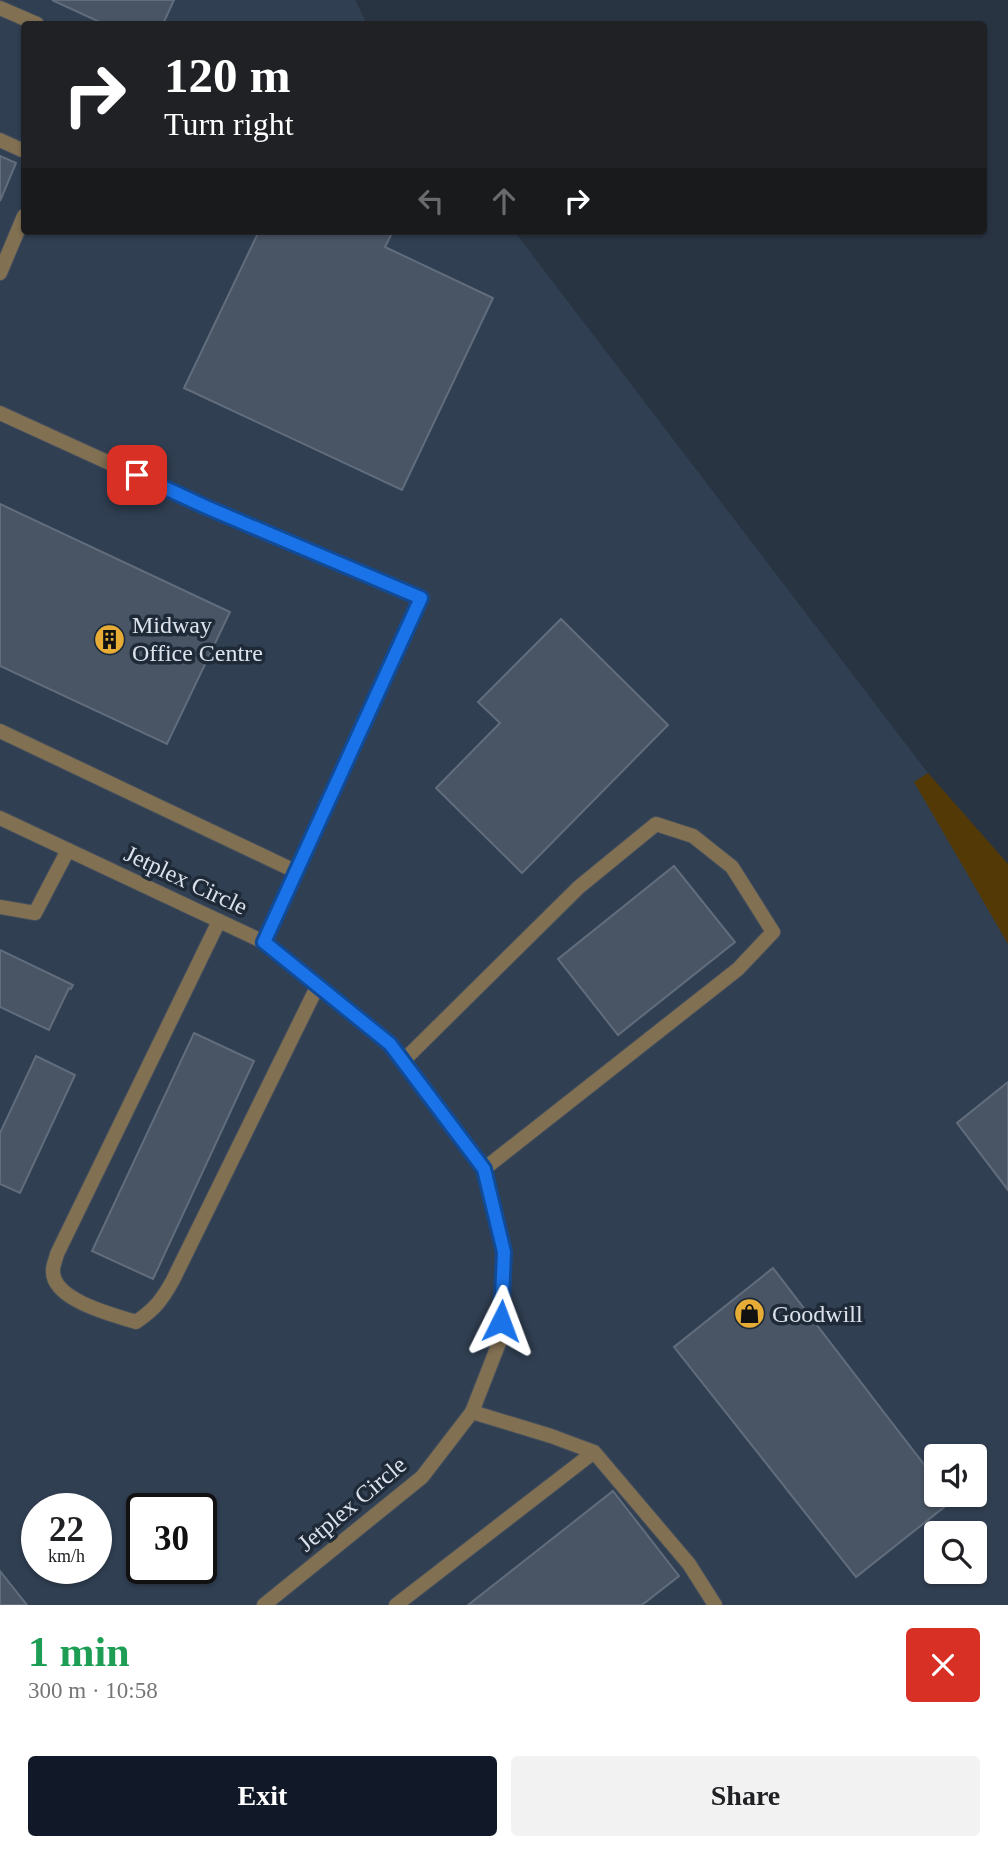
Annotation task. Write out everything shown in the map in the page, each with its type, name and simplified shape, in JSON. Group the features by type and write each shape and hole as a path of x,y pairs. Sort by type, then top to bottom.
{"street":[{"path":"0,8 30,21"},
{"path":"0,140 21,150"},
{"path":"0,273 21,223"},
{"path":"0,413 206,507 421,598 264,942"},
{"path":"0,731 297,872"},
{"name":"Jetplex Circle","path":"0,818 264,942 390,1044 484,1169 504,1252 499,1343 472,1412 422,1477 264,1605"},
{"path":"403,1061 579,887 656,824 693,836 732,867 773,932 738,969 484,1169"},
{"path":"0,907 35,912 68,850"},
{"path":"219,921 57,1254 52,1272 59,1287 77,1302 136,1322 152,1311 163,1297 318,985"},
{"path":"472,1412 594,1452 690,1564 715,1605"},
{"path":"396,1605 594,1452"}],"shaded area":[{"path":"0,0 355,0 366,21 21,21 21,235 517,235 928,773 1008,882 1008,1605 0,1605"},
{"path":"928,773 1008,864 1008,944 914,782"}],"building":[{"path":"52,0 174,0 164,21 98,21"},
{"path":"0,156 16,163 0,201"},
{"path":"257,235 391,235 385,247 493,298 402,490 184,388"},
{"name":"Midway Office Centre","path":"0,504 230,612 167,744 0,666"},
{"path":"561,619 668,725 522,873 436,788 500,723 478,702"},
{"path":"674,866 735,942 618,1035 558,959"},
{"path":"0,950 73,985 69,988 49,1030 0,1007"},
{"path":"194,1033 254,1061 153,1279 92,1251"},
{"path":"36,1056 75,1075 20,1193 0,1184 0,1133"},
{"path":"1008,1082 1008,1190 957,1123"},
{"path":"773,1268 924,1464 924,1507 944,1507 856,1577 674,1347"},
{"path":"613,1491 679,1576 642,1605 468,1605"},
{"path":"0,1571 27,1605 0,1605"}],"place":[{"name":"Midway Office Centre","path":"109,639"},
{"name":"Goodwill","path":"749,1314"}],"route":[{"path":"137,475 421,598 264,942 390,1044 484,1169 504,1252 501,1321"}]}
